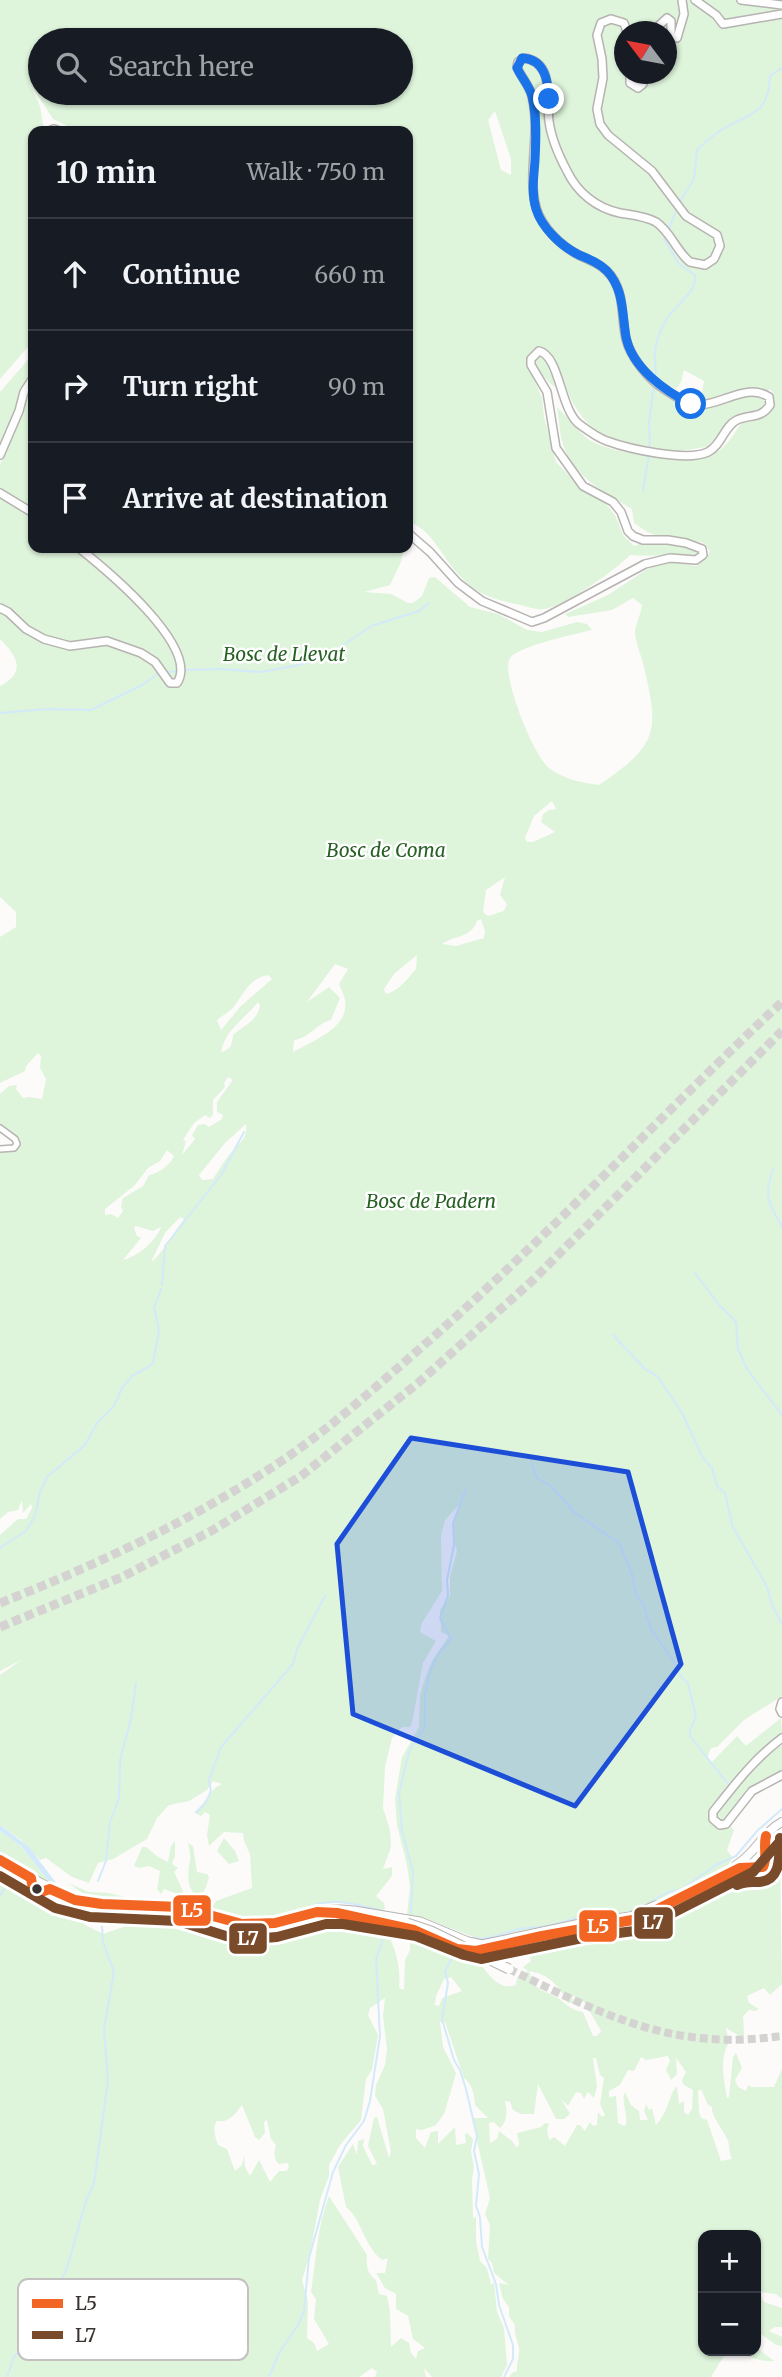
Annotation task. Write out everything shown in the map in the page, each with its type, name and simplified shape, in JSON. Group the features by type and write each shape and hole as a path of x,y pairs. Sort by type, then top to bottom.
{"highway":[{"path":"0,1860 52,1891 75,1900 118,1906"},
{"path":"206,1914 229,1922 261,1925 333,1909 354,1911 420,1922 482,1945 585,1923 631,1917 656,1908"},
{"path":"354,1911 431,1931 509,1969"},
{"path":"305,1914 330,1912 421,1932 464,1951 483,1950"}],"main road":[{"path":"677,38 684,14 682,0"},
{"path":"695,0 716,15 723,24 782,13"},
{"path":"741,0 782,5"},
{"path":"413,537 458,583 482,601 532,622 645,564 662,559 696,560 703,553 696,545 668,540 643,540 634,536 628,531 621,512 613,502 583,486 556,448 547,392 531,365 534,355 541,351 548,356 569,411 579,424 608,442 649,452 665,455 706,453 719,443 734,422 765,413 771,403 766,395 756,393 726,397 698,405 675,396 655,382 633,355 627,342 621,299 611,276 601,266 560,242 544,224 537,211 534,194 536,146 533,103 528,86 517,68 520,59 530,59 544,71 549,89 551,130 565,168 577,187 602,207 647,218 667,232 683,256 694,264 708,264 720,250 717,235 686,216 652,171 608,135 598,117 603,78 598,27 605,20 618,21"},
{"path":"0,455 28,385"},
{"path":"0,493 28,510"},
{"path":"0,608 26,629 44,639 70,646 107,641 134,650 155,662 170,683 177,683 181,676 174,646 149,612 112,574 85,553"},
{"path":"782,1702 782,1713"},
{"path":"782,1738 745,1770 713,1812 713,1819 720,1825 726,1824 752,1791 782,1775"},
{"path":"483,1950 542,1936 627,1922 733,1869 782,1822"},
{"path":"733,1869 763,1867 767,1858 764,1845 766,1836"},
{"path":"755,1867 749,1861 752,1853 760,1850 767,1858"}],"street":[{"path":"0,1128 15,1139 17,1144 14,1148 0,1149"},
{"path":"767,1858 782,1860"}],"highlighted area":[{"path":"411,1438 628,1472 681,1664 575,1806 353,1714 337,1544"}],"green space":[{"path":"0,0 782,0 782,1696 744,1720 717,1747 711,1748 707,1758 712,1762 737,1736 746,1746 781,1718 782,1734 753,1757 730,1784 721,1776 728,1786 715,1802 710,1814 714,1824 721,1828 731,1823 730,1826 734,1830 727,1850 733,1858 728,1865 648,1909 630,1915 484,1941 419,1916 407,1915 410,1886 397,1825 395,1799 402,1757 419,1727 420,1695 426,1675 449,1636 441,1632 440,1610 450,1596 450,1577 457,1551 453,1523 460,1504 445,1520 441,1536 442,1591 422,1623 420,1632 436,1641 423,1663 412,1723 410,1727 402,1727 392,1738 385,1767 383,1808 390,1830 391,1847 383,1869 392,1867 392,1876 376,1896 384,1903 385,1909 380,1911 350,1904 327,1903 261,1918 210,1911 216,1901 252,1888 250,1854 243,1833 224,1832 209,1846 207,1835 210,1815 205,1812 201,1816 195,1813 216,1787 222,1784 213,1781 207,1790 189,1801 169,1805 157,1818 147,1839 113,1859 98,1863 89,1883 72,1877 46,1858 40,1860 21,1840 0,1825 0,1675 23,1659 0,1671 0,1535 18,1519 26,1519 32,1508 31,1504 23,1513 22,1500 18,1510 8,1512 0,1519 0,1151 16,1150 20,1140 0,1125 0,1094 9,1086 17,1085 16,1089 23,1098 42,1099 46,1079 40,1068 41,1056 38,1053 26,1066 25,1071 0,1083 0,937 16,927 16,912 0,897 0,686 14,675 16,664 15,658 0,639 0,465 28,397 28,553 403,553 390,585 364,592 391,594 413,603 422,596 429,578 435,577 470,607 498,614 527,630 542,632 577,622 587,624 592,630 524,649 510,658 508,667 520,714 543,761 549,768 567,778 599,785 634,758 650,734 651,705 635,634 642,605 633,598 612,610 568,617 565,614 608,595 652,566 671,562 696,566 707,558 710,551 702,542 647,532 634,523 632,509 599,489 580,473 566,453 557,407 588,439 599,445 634,454 674,458 709,455 720,450 744,420 757,419 768,413 774,403 774,397 771,390 701,399 704,381 684,370 676,389 666,385 659,388 698,408 739,398 762,396 765,403 761,408 737,415 707,447 669,451 631,443 602,433 579,413 563,376 554,387 540,373 533,376 542,398 544,417 556,462 582,489 605,503 615,515 623,535 634,546 649,542 666,542 698,552 695,555 630,555 575,596 543,609 487,596 466,582 430,537 413,524 413,126 67,126 53,119 44,105 413,105 413,28 28,28 28,105 40,105 43,126 28,126 28,347 0,379","holes":["495,111 511,159 511,175 501,170 488,120","552,801 556,809 543,814 541,822 555,832 527,842 525,838 534,816","505,877 500,895 507,904 504,911 488,916 483,912 486,890","481,919 484,938 456,946 442,944 471,931","417,955 416,969 399,987 386,994 384,989 394,974","335,964 348,969 339,984 345,1000 342,1018 328,1032 293,1052 294,1040 331,1020 340,998 329,987 307,1002","268,975 272,979 241,1006 221,1030 217,1020 233,1007 252,983","258,1002 260,1005 250,1022 233,1035 227,1050 221,1052 231,1030","228,1077 233,1080 217,1102 217,1112 223,1115 222,1119 209,1127 205,1124 198,1125 192,1135 195,1139 182,1155 186,1141 183,1140 194,1123 205,1115 210,1118 213,1115 213,1100 225,1087 224,1083","246,1124 244,1137 213,1179 202,1180 199,1175 225,1143","167,1150 174,1156 164,1168 149,1175 143,1186 123,1198 123,1211 118,1218 111,1214 105,1215 105,1209 135,1185 148,1168 160,1161","180,1217 184,1219 151,1262 165,1233","136,1226 153,1231 161,1227 145,1248 123,1260 141,1238 137,1236 134,1228"]},
{"path":"28,360 28,391 0,450 0,392"},
{"path":"782,1745 782,1771 746,1790 725,1821 716,1819 717,1812 748,1769"},
{"path":"0,1831 21,1846 50,1883 0,1855"},
{"path":"224,1838 235,1851 239,1861 229,1864 217,1851"},
{"path":"175,1841 172,1864 178,1868 174,1872 183,1891 181,1895 164,1889 161,1894 157,1889 160,1871 149,1866 134,1866 142,1847 168,1862 171,1846"},
{"path":"188,1843 193,1846 197,1872 209,1877 203,1891 195,1895 189,1883"},
{"path":"0,1864 26,1879 45,1904 58,1905 103,1934 126,1926 158,1923 238,1939 278,1939 312,1926 335,1921 386,1932 397,1959 399,1988 404,1990 405,1960 410,1950 406,1936 409,1935 467,1961 473,1961 475,1965 481,1965 500,1984 516,1985 517,1978 528,1971 523,1967 531,1961 528,1952 504,1958 498,1957 499,1954 595,1935 640,1933 700,1900 743,1883 755,1873 780,1865 782,1984 770,1995 764,1988 747,1996 749,2003 759,2009 749,2010 743,2016 744,2034 741,2042 738,2035 726,2028 729,2043 724,2055 723,2070 727,2098 733,2057 736,2053 742,2068 735,2080 738,2087 746,2091 748,2085 774,2087 782,2069 782,2299 776,2294 761,2292 761,2230 698,2230 698,2356 724,2356 711,2377 509,2377 517,2371 519,2348 515,2325 509,2316 509,2307 503,2299 499,2283 509,2285 494,2273 492,2263 488,2259 490,2225 485,2214 490,2198 472,2118 488,2118 475,2105 472,2090 464,2078 445,2022 440,2022 443,2047 456,2073 444,2114 436,2125 422,2130 416,2129 416,2138 425,2148 431,2132 438,2131 438,2144 455,2127 456,2145 466,2143 467,2133 473,2139 471,2151 474,2167 473,2218 476,2217 476,2241 480,2261 487,2268 491,2285 494,2282 497,2312 504,2328 507,2365 501,2377 432,2377 424,2368 426,2377 375,2377 377,2372 372,2368 359,2377 0,2377","holes":["529,1971 553,1982 568,2003 574,2003 572,1997 575,1996 585,2003 601,2031 597,2036 593,2036 583,2012 540,1989","451,1977 462,1991 442,1998 439,2006 435,2005 444,1979","385,1998 383,2016 387,2049 375,2096 383,2109 391,2152 389,2158 377,2117 374,2118 368,2146 377,2164 372,2165 363,2146 364,2139 358,2141 357,2155 353,2144 338,2167 346,2207 376,2254 382,2260 388,2258 385,2273 376,2273 385,2288 396,2294 396,2309 408,2316 413,2339 425,2348 418,2351 416,2359 411,2353 409,2343 401,2338 391,2347 387,2296 379,2294 376,2280 368,2269 367,2255 329,2196 319,2231 311,2292 316,2299 314,2319 329,2344 317,2351 314,2343 307,2338 308,2301 302,2280 320,2200 329,2176 329,2165 340,2145 361,2120 366,2079 372,2070 378,2035 368,2015 370,2008","668,2056 670,2061 666,2070 671,2080 677,2074 676,2058 686,2072 682,2080 684,2085 693,2090 692,2109 688,2115 684,2112 684,2101 679,2104 677,2086 656,2125 652,2108 649,2110 646,2104 644,2111 648,2120 640,2120 639,2111 631,2105 625,2092 625,2126 618,2123 616,2096 609,2097 609,2091 620,2085 628,2070 634,2071 641,2057 646,2060","593,2058 596,2058 600,2075 604,2078 600,2104 605,2115 602,2117 598,2112 597,2125 593,2126 590,2122 585,2131 577,2125 565,2146 554,2137 549,2140 549,2124 545,2123 541,2127 517,2133 517,2148 499,2131 497,2139 490,2143 489,2123 494,2122 500,2128 503,2125 506,2116 505,2101 510,2102 513,2110 521,2114 534,2114 538,2084 556,2119 564,2119 570,2114 561,2099 568,2106 576,2092 581,2093 584,2099 588,2092 594,2098 597,2086","701,2089 728,2140 732,2159 721,2161 707,2120 701,2118 698,2091","242,2105 255,2137 259,2140 265,2133 264,2122 267,2120 271,2139 276,2145 276,2160 279,2164 288,2163 289,2168 279,2171 270,2182 259,2160 250,2176 245,2167 244,2155 242,2165 235,2171 227,2149 218,2145 215,2124 228,2119"]},
{"path":"68,1883 89,1892 109,1893 132,1899 88,1897"},
{"path":"761,2296 764,2302 782,2308 782,2327 769,2331 782,2337 782,2346 776,2345 761,2334"},
{"path":"761,2351 774,2361 746,2356 761,2356"}],"water":[{"path":"0,1825 29,1847 60,1888 50,1883 21,1846 0,1831"},
{"path":"749,1871 755,1873 743,1883 700,1900 640,1933 595,1935 493,1956 485,1953 601,1928 637,1928"},
{"path":"58,1900 89,1917 100,1919 167,1915 188,1917 250,1932 292,1928 339,1915 373,1926 395,1927 482,1960 467,1961 409,1935 365,1929 344,1922 324,1922 278,1939 256,1938 193,1924 158,1920 117,1925 86,1923"}],"waterway":[{"path":"679,203 694,179 697,150 719,131 762,106 769,89 770,76 782,68"},
{"path":"669,229 677,208"},
{"path":"655,380 655,352 659,335 670,314 693,288 695,282 695,275 679,264 664,239 666,234"},
{"path":"650,449 649,423 654,385"},
{"path":"643,491 649,454"},
{"path":"184,670 261,672 299,665 329,655 371,626 419,611 429,603"},
{"path":"166,672 178,671"},
{"path":"0,713 47,709 91,710 142,685 159,673"},
{"path":"162,1285 165,1246 221,1175 244,1132"},
{"path":"773,1169 768,1186 768,1199 782,1226"},
{"path":"695,1273 736,1322 738,1349 747,1369 782,1415"},
{"path":"0,1548 26,1531 35,1516 40,1492 47,1477 85,1445 97,1423 114,1406 122,1388 133,1375 153,1363 159,1330 154,1308 161,1289"},
{"path":"613,1335 645,1369 657,1376 681,1411 703,1458 712,1468 717,1486 725,1493 733,1527 767,1587 772,1605 782,1624"},
{"path":"532,1463 537,1478 552,1487 575,1513 619,1543 651,1629 677,1666 680,1676 688,1683 696,1717 690,1736 728,1784"},
{"path":"411,1913 413,1871 402,1831 399,1793 409,1752 425,1727 425,1694 432,1666 451,1639 440,1618 448,1595 447,1580 454,1545 453,1523 466,1489"},
{"path":"196,1812 205,1804 211,1791 209,1780 221,1747 293,1664 298,1647 325,1596"},
{"path":"98,1881 106,1861 110,1822 119,1798 120,1760 131,1719 136,1683"},
{"path":"622,1914 641,1908 668,1892 682,1889 716,1865 736,1856 757,1831 782,1809"},
{"path":"0,1896 19,1876"},
{"path":"299,1913 320,1903 331,1902 355,1904 390,1913"},
{"path":"97,1920 99,1911"},
{"path":"472,1938 557,1924 596,1913 616,1915"},
{"path":"62,2279 94,2183 108,2081 104,2029 114,1972 103,1942 102,1925"},
{"path":"264,1933 286,1925"},
{"path":"269,2377 279,2353 304,2312 309,2258 333,2172 346,2145 364,2121 370,2101 380,2036 376,1959 386,1931"},
{"path":"453,1956 445,1971 448,1983 442,2019 466,2089 477,2136 474,2151 479,2174 476,2206 480,2217 482,2247 496,2284 499,2305 513,2345 513,2359 504,2377"},
{"path":"7,2377 18,2353"}],"tunnel":[{"path":"0,1603 110,1556 181,1521 250,1481 319,1434 469,1305 782,1002"},
{"path":"0,1627 122,1577 213,1530 301,1476 418,1383 532,1281 782,1031"},
{"path":"118,1906 170,1906 206,1914"},
{"path":"509,1969 607,2014 658,2031 721,2040 782,2036"}],"transit line":[{"name":"L5","path":"0,1860 31,1878 32,1884 41,1892 50,1889 75,1900 102,1904 180,1907 242,1924 275,1923 317,1912 337,1913 414,1930 457,1949 476,1951 638,1919 740,1868 763,1867 766,1836"},
{"name":"L7","path":"737,1885 772,1877 778,1866 780,1838"},
{"name":"L7","path":"0,1876 55,1908 90,1917 178,1921 226,1936 251,1939 277,1937 326,1924 343,1924 416,1936 481,1959 587,1937 634,1931 753,1872 782,1839"}],"route":[{"path":"549,99 544,71 535,61 522,58 517,68 531,93 534,109 536,146 533,184 537,211 544,224 560,242 594,261 611,276 621,299 627,342 633,355 658,385 691,404"}],"park label":[{"name":"Bosc de Llevat","path":"284,654"},
{"name":"Bosc de Coma","path":"386,850"},
{"name":"Bosc de Padern","path":"431,1201"}]}
